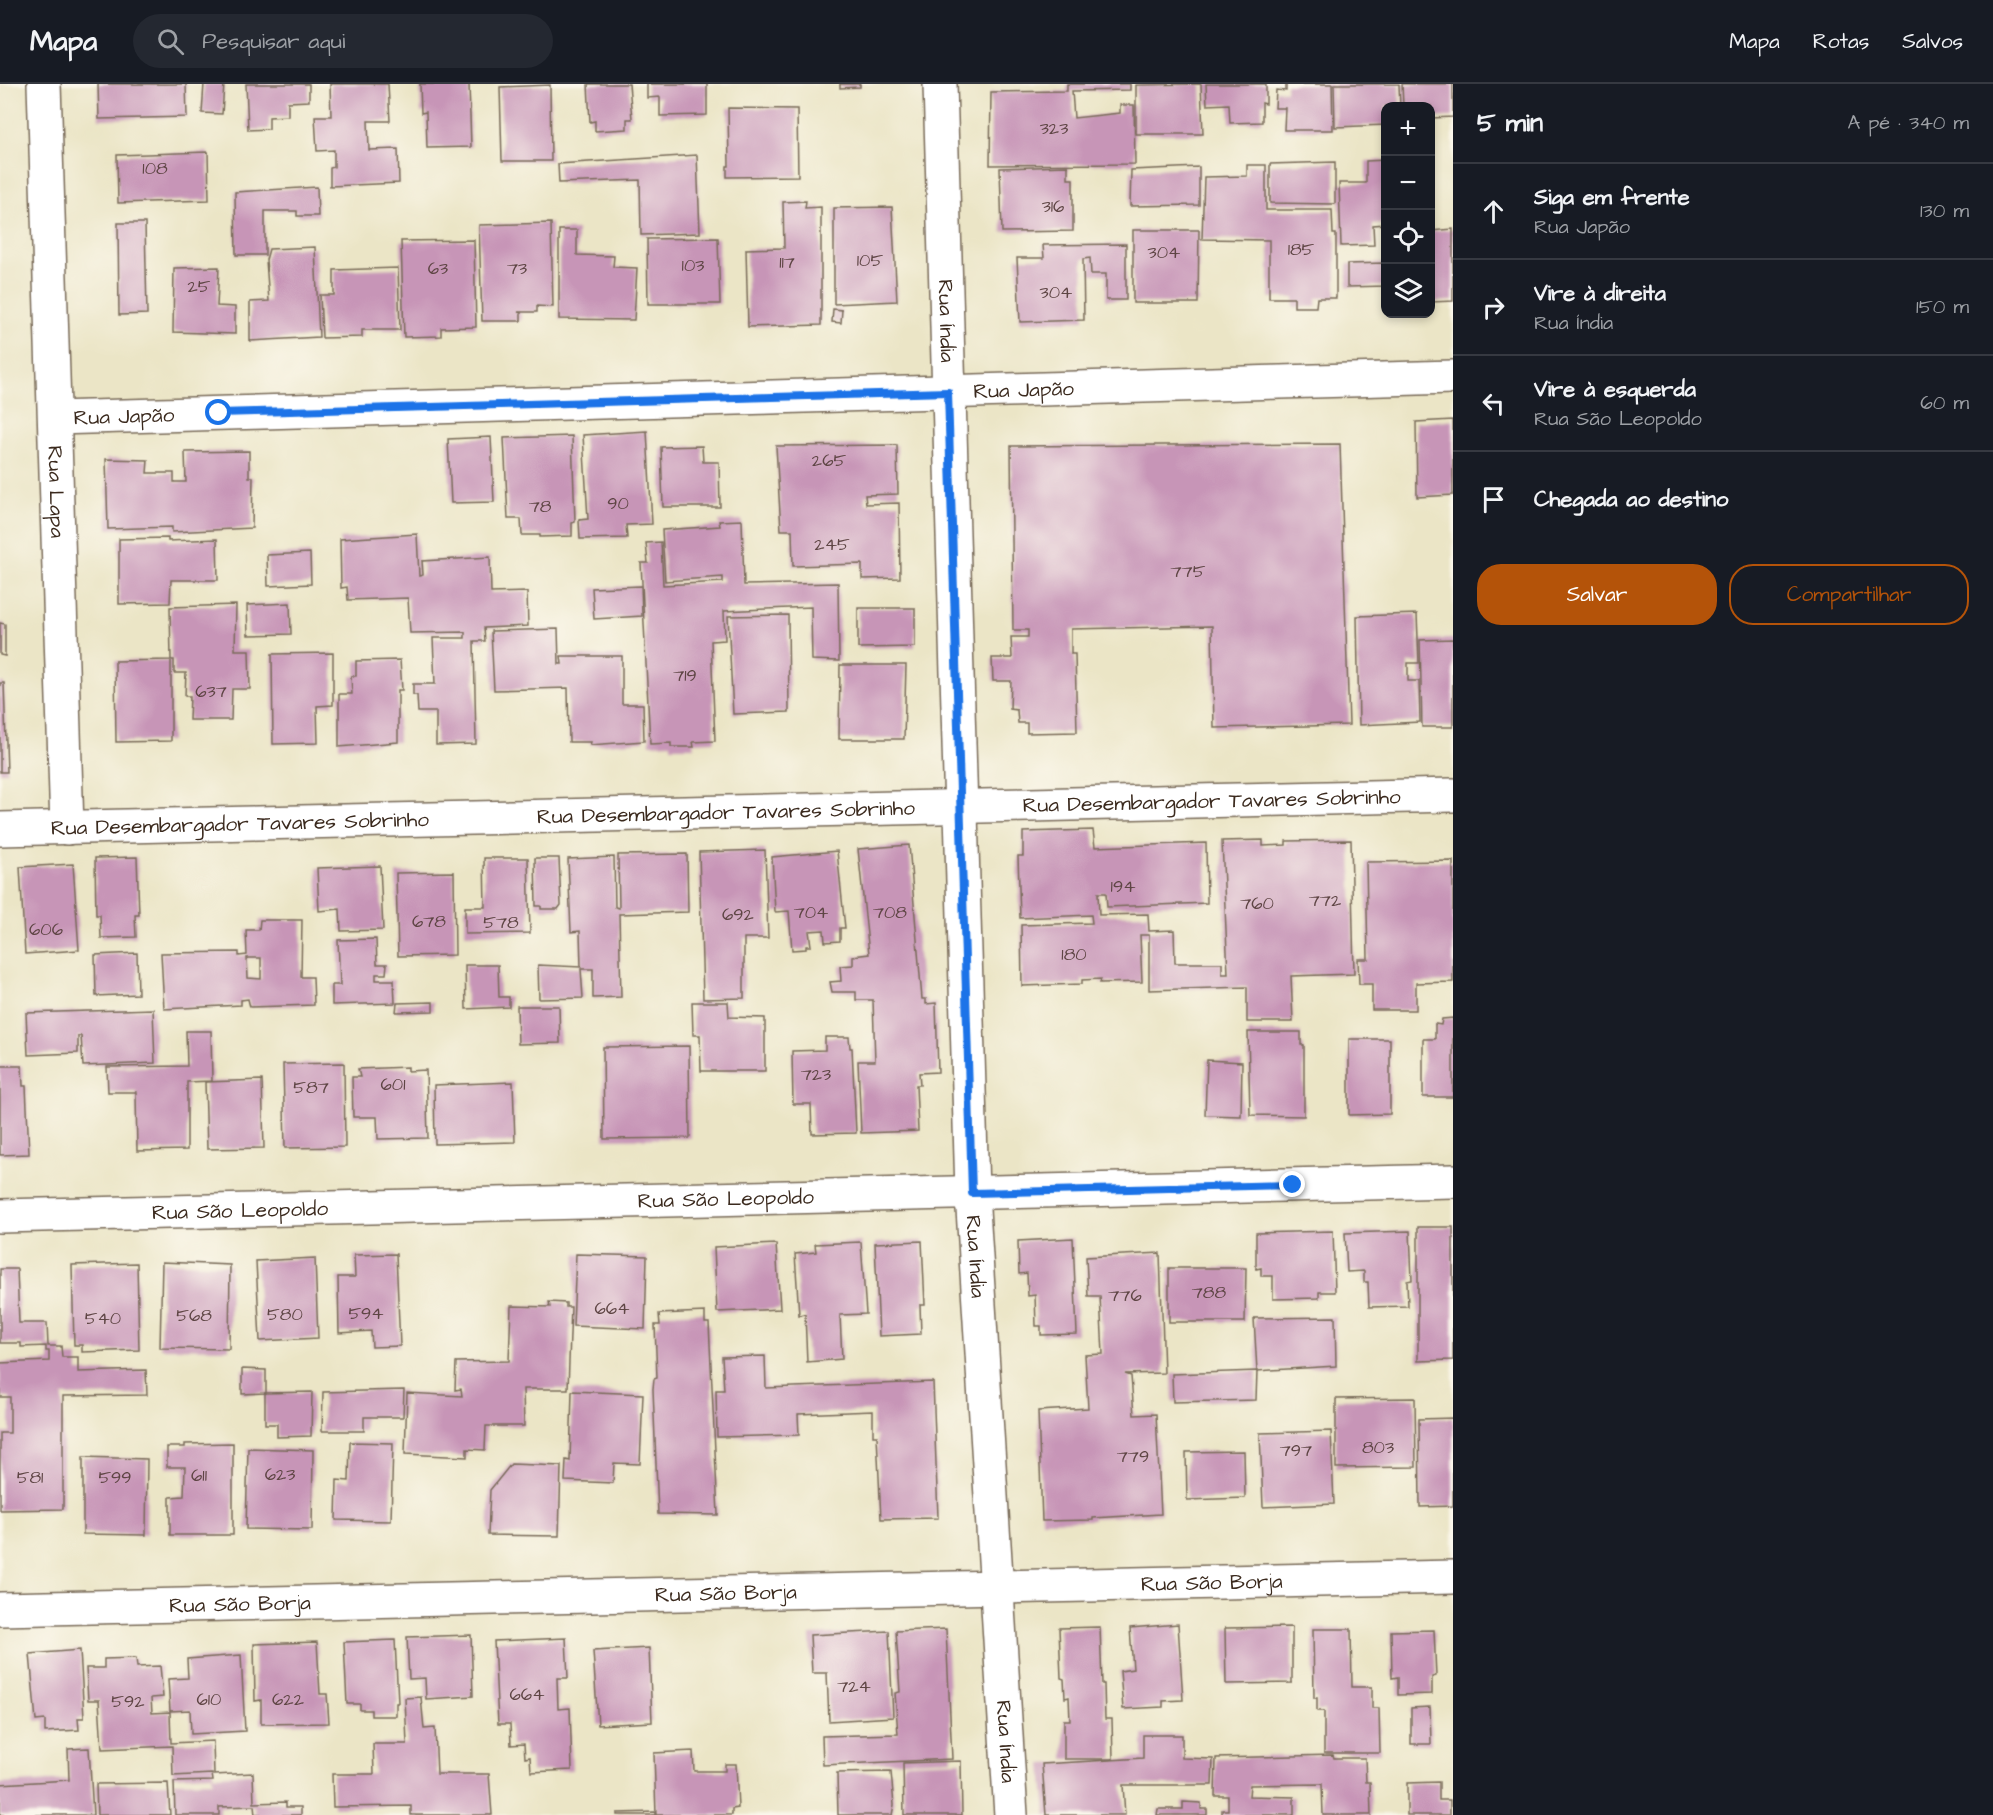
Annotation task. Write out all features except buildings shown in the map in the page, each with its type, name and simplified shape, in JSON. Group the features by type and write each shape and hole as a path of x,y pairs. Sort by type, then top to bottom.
{"street":[{"name":"Rua Lapa","path":"44,84 67,828"},
{"name":"Rua Índia","path":"940,84 972,1193 1011,1815"},
{"name":"Rua Japão","path":"55,418 1453,377"},
{"name":"Rua Desembargador Tavares Sobrinho","path":"0,829 1453,795"},
{"name":"Rua São Leopoldo","path":"0,1216 1453,1181"},
{"name":"Rua São Borja","path":"0,1609 1453,1577"}],"route":[{"path":"219,413 948,392 972,1193 1293,1185"}]}
